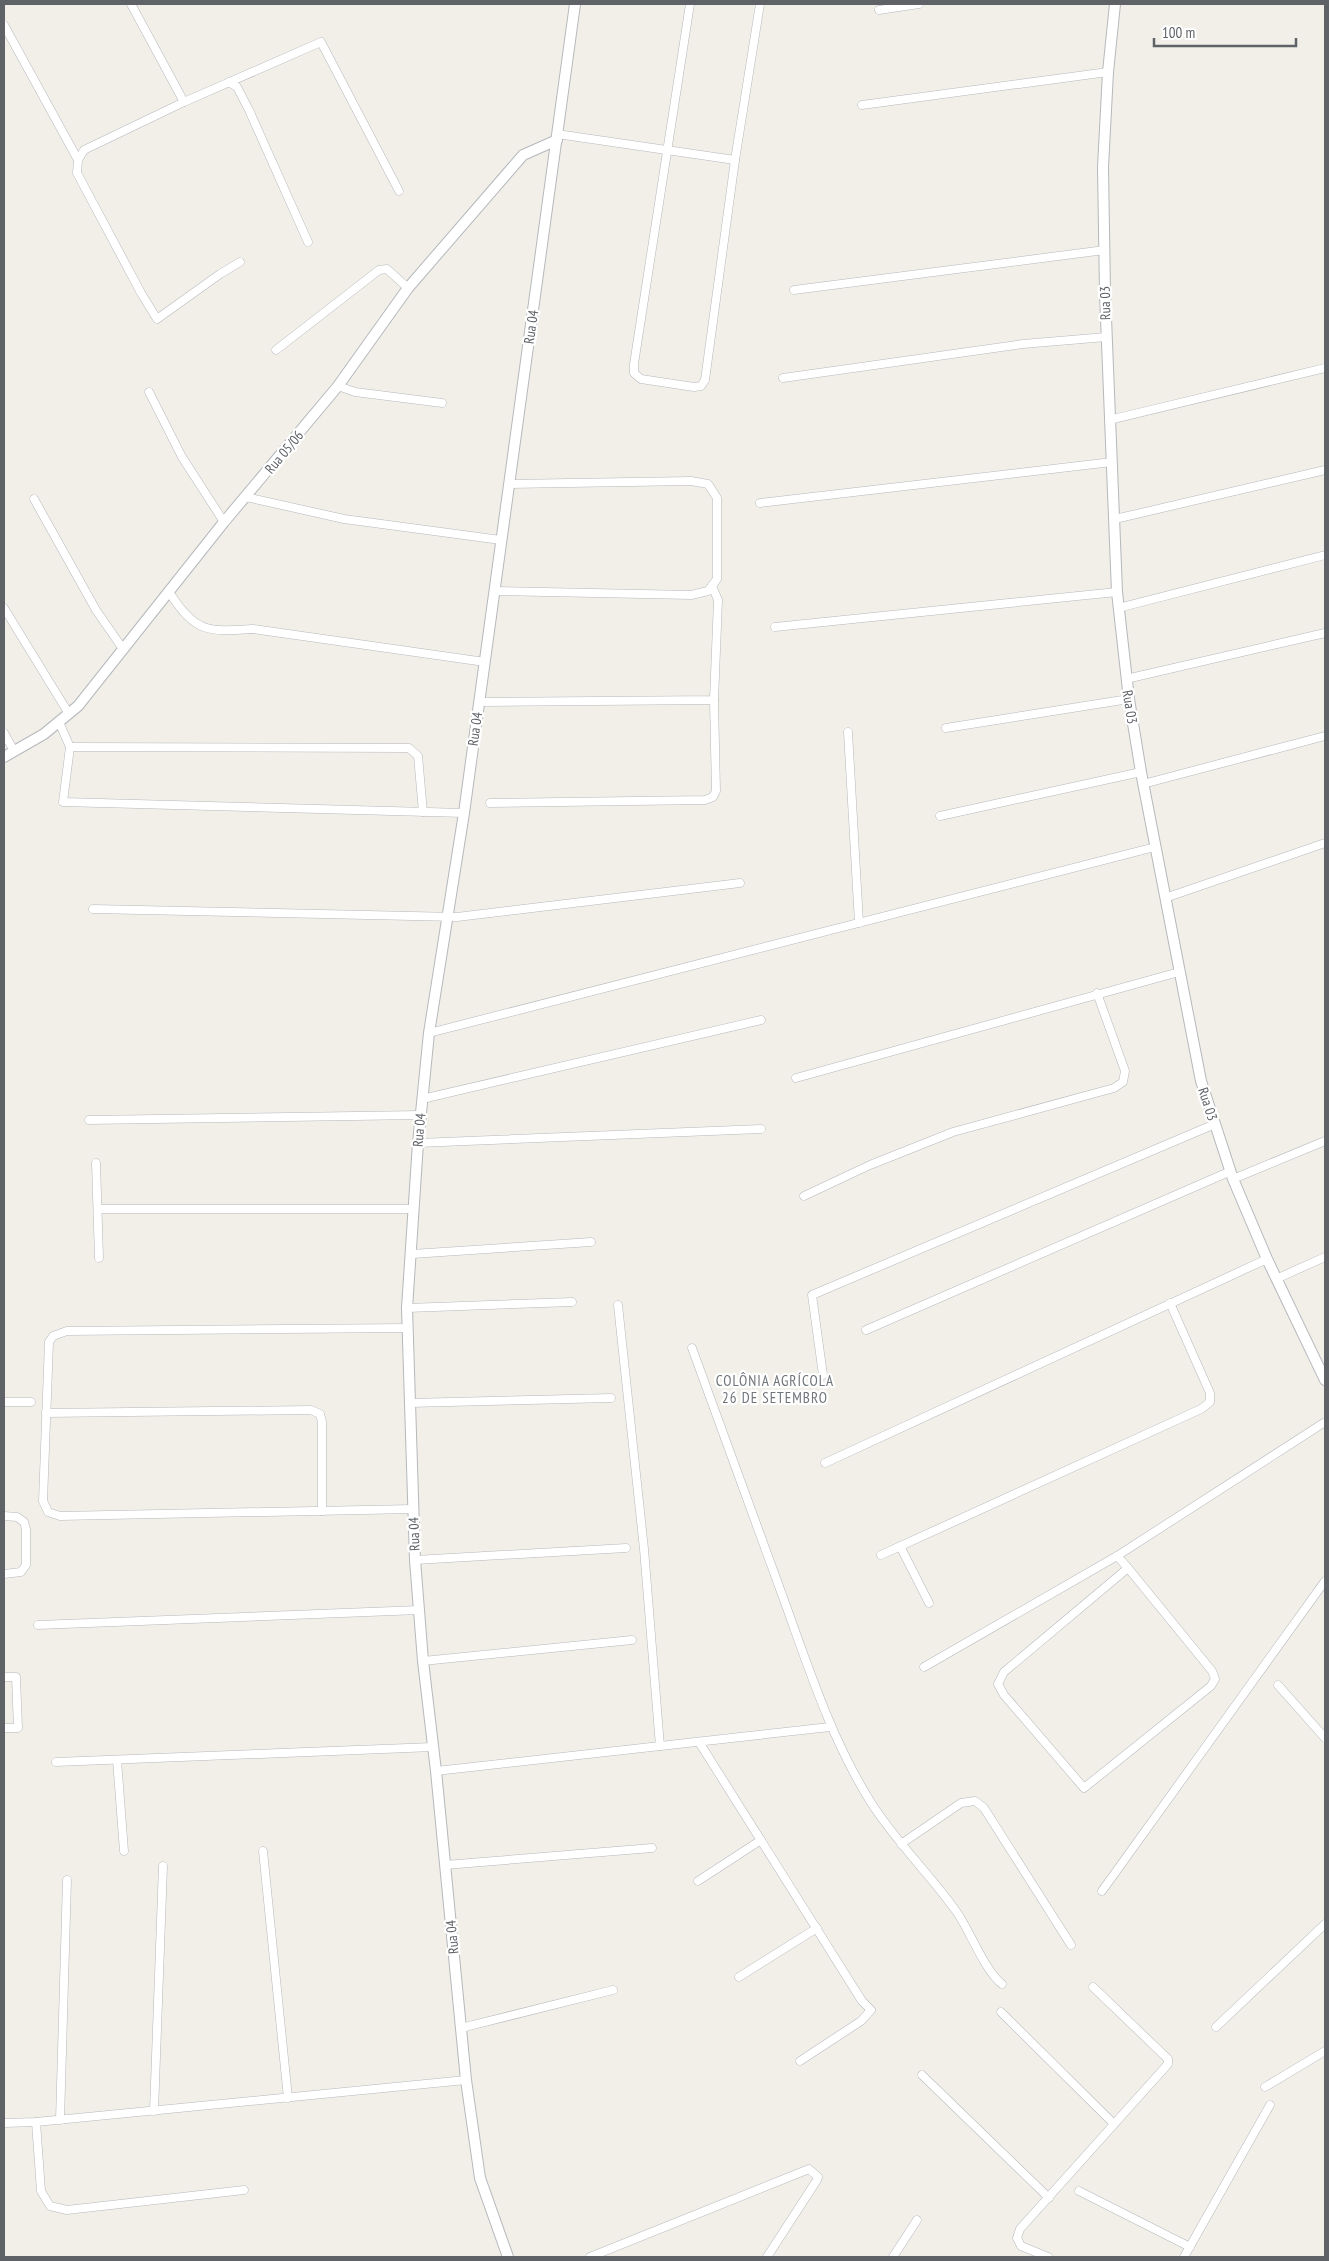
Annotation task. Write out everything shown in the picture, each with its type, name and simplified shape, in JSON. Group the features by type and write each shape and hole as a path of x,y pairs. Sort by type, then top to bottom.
{"street":[{"path":"131,4 184,102"},
{"name":"Rua 04","path":"508,2257 480,2178 466,2080 436,1771 423,1662 415,1560 407,1308 418,1143 429,1034 464,813 575,4"},
{"path":"690,4 666,150 634,373 641,379 694,387 701,386 705,380 735,160 760,4"},
{"path":"879,10 919,4"},
{"name":"Rua 03","path":"1115,4 1108,72 1103,167 1106,337 1118,608 1129,699 1143,784 1201,1081 1232,1175 1276,1279 1325,1380"},
{"path":"4,25 78,160"},
{"path":"240,262 157,319 141,293 77,173 78,160 84,150 184,102 321,42 399,191"},
{"path":"862,105 1108,72"},
{"path":"229,82 237,87 250,110 308,242"},
{"path":"557,137 735,160"},
{"name":"Rua 05/06","path":"4,757 44,734 78,706 224,522 338,386 408,288 523,155 557,137"},
{"path":"794,290 1105,250"},
{"path":"276,350 379,270 387,269 408,288"},
{"path":"784,378 1024,344 1106,337"},
{"path":"1109,420 1325,368"},
{"path":"338,386 355,392 442,404"},
{"path":"149,392 182,457 224,522"},
{"path":"760,503 1112,462"},
{"path":"1115,520 1325,470"},
{"path":"494,591 690,595 708,591 718,579 717,498 708,484 691,481 509,484"},
{"path":"246,497 344,519 501,540"},
{"path":"34,499 96,610 123,649"},
{"path":"1118,608 1325,555"},
{"path":"490,803 705,800 713,797 716,791 714,700 718,600 712,586"},
{"path":"169,592 196,625 215,631 253,629 485,662"},
{"path":"775,627 1117,592"},
{"path":"4,608 69,714"},
{"path":"1126,679 1325,633"},
{"path":"946,728 1129,699"},
{"path":"479,702 714,700"},
{"path":"59,722 70,748 63,802 464,813"},
{"path":"848,732 859,923"},
{"path":"4,733 14,751"},
{"path":"1143,784 1325,736"},
{"path":"70,748 409,748 418,756 423,812"},
{"path":"940,816 1141,772"},
{"path":"1165,898 1325,843"},
{"path":"429,1034 1155,847"},
{"path":"92,910 457,917 740,883"},
{"path":"796,1078 1097,993 1179,972"},
{"path":"804,1196 870,1165 953,1132 1114,1088 1123,1082 1125,1071 1097,993"},
{"path":"422,1099 761,1020"},
{"path":"88,1120 421,1115"},
{"path":"823,1375 812,1295 1215,1124"},
{"path":"418,1143 761,1129"},
{"path":"866,1330 1232,1175 1325,1141"},
{"path":"96,1163 99,1209 99,1258"},
{"path":"99,1209 414,1208"},
{"path":"412,1254 591,1242"},
{"path":"1276,1279 1325,1258"},
{"path":"825,1463 1267,1259"},
{"path":"407,1308 572,1302"},
{"path":"881,1555 1201,1409 1210,1402 1210,1393 1170,1303"},
{"path":"618,1305 644,1549 660,1746"},
{"path":"407,1328 66,1332 53,1336 49,1342 43,1501 48,1512 60,1516 413,1509"},
{"path":"692,1348 830,1727 870,1801 901,1844 955,1909 967,1926 984,1960 1002,1984"},
{"path":"409,1403 611,1398"},
{"path":"4,1402 31,1402"},
{"path":"46,1413 311,1410 320,1414 322,1422 322,1511"},
{"path":"924,1667 1117,1556 1325,1422"},
{"path":"4,1516 17,1517 24,1522 26,1529 26,1565 21,1572 4,1574"},
{"path":"900,1546 929,1603"},
{"path":"415,1560 626,1548"},
{"path":"1117,1556 1128,1568 1212,1671 1215,1679 1211,1686 1084,1788 1004,1695 998,1684 1004,1672 1128,1568"},
{"path":"1102,1891 1325,1581"},
{"path":"38,1625 419,1610"},
{"path":"423,1662 632,1640"},
{"path":"4,1677 16,1677 18,1728 4,1728"},
{"path":"1278,1685 1325,1738"},
{"path":"436,1771 830,1727"},
{"path":"699,1742 862,2001 871,2010 861,2021 800,2061"},
{"path":"56,1762 433,1747"},
{"path":"117,1760 124,1851"},
{"path":"901,1844 961,1803 975,1801 984,1808 1071,1945"},
{"path":"698,1881 761,1840"},
{"path":"445,1865 652,1848"},
{"path":"263,1851 288,2098"},
{"path":"154,2111 163,1866"},
{"path":"60,2120 67,1880"},
{"path":"1216,2028 1325,1924"},
{"path":"739,1977 817,1928"},
{"path":"1048,2257 1021,2246 1017,2238 1020,2229 1168,2064 1168,2060 1093,1987"},
{"path":"461,2028 613,1990"},
{"path":"1001,2012 1114,2124"},
{"path":"1265,2088 1325,2051"},
{"path":"922,2075 1049,2198"},
{"path":"4,2123 60,2120 466,2080"},
{"path":"1184,2257 1270,2105"},
{"path":"36,2122 41,2191 50,2206 67,2210 244,2190"},
{"path":"590,2257 809,2169 818,2177 817,2180 767,2257"},
{"path":"1079,2191 1190,2247"},
{"path":"893,2257 917,2220"}],"district":[{"name":"COLÔNIA AGRÍCOLA 26 DE SETEMBRO","path":"775,1390"}]}
